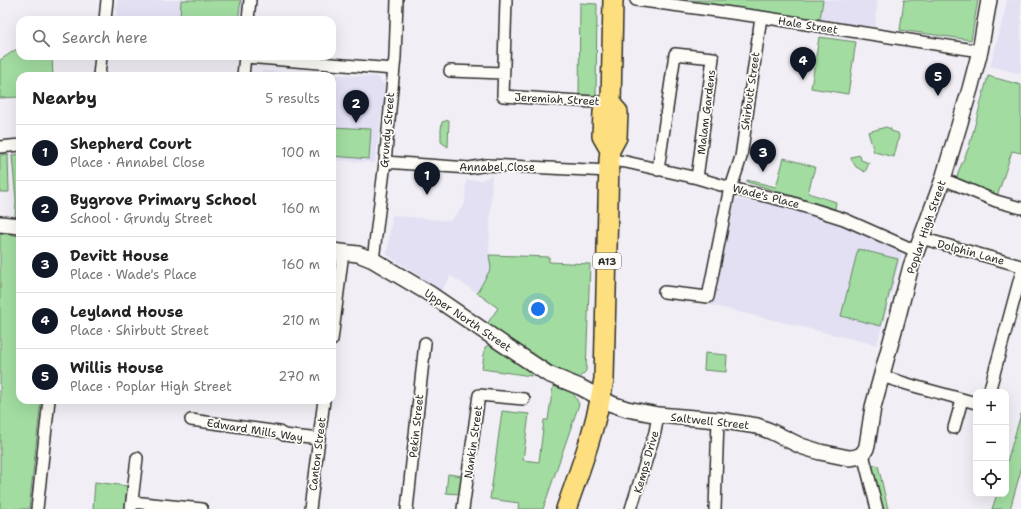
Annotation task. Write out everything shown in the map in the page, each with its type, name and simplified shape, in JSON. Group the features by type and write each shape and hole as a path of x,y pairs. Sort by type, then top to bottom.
{"highway":[{"name":"A13","path":"566,509 585,457 601,398 604,369 610,160 602,136 603,112 611,103 613,0"}],"street":[{"path":"105,16 107,0"},
{"path":"248,16 250,0"},
{"name":"Grundy Street","path":"373,260 385,162 397,0"},
{"path":"450,71 504,73 506,0"},
{"name":"Hale Street","path":"636,0 761,17 980,51"},
{"name":"Poplar High Street","path":"863,454 867,446 873,407 911,266 943,179 970,89 980,51 989,0"},
{"name":"Shirbutt Street","path":"664,292 708,297 730,188 741,157 761,17"},
{"name":"Malam Gardens","path":"658,170 674,54 713,58 697,178"},
{"path":"99,72 101,60"},
{"path":"243,72 245,60"},
{"path":"282,60 393,69"},
{"name":"Jeremiah Street","path":"504,73 503,96 611,103"},
{"path":"0,147 16,145"},
{"name":"Wade's Place","path":"610,160 626,162 697,178 730,188 790,202 919,244"},
{"name":"Annabel Close","path":"385,162 469,168 487,165 610,160"},
{"path":"943,179 996,200 1021,208"},
{"path":"0,224 16,226"},
{"name":"Dolphin Lane","path":"919,244 1021,266"},
{"path":"336,281 338,252"},
{"name":"Upper North Street","path":"338,252 358,254 373,260 430,294 548,374 580,387 601,398"},
{"path":"990,389 1021,274"},
{"name":"Pekin Street","path":"407,509 425,343"},
{"path":"881,376 973,402"},
{"name":"Nankin Street","path":"463,509 480,395 524,399"},
{"name":"Saltwell Street","path":"601,398 627,409 658,415 718,420 757,426 801,446 820,452 853,458 863,454"},
{"path":"954,428 962,400"},
{"path":"37,509 49,404"},
{"name":"Canton Street","path":"310,509 323,404"},
{"name":"Kemps Drive","path":"631,509 655,432 658,415"},
{"name":"Edward Mills Way","path":"191,420 319,439"},
{"path":"715,509 718,420"},
{"path":"863,454 877,509"},
{"path":"137,458 132,506 202,509"}],"shaded area":[{"path":"117,0 244,0 242,16 116,16"},
{"path":"823,0 878,0 875,27 820,19"},
{"path":"1007,0 1021,0 1021,74 990,66"},
{"path":"263,71 282,72 261,72"},
{"path":"336,75 378,77 385,86 375,163 336,160"},
{"path":"492,175 489,255 491,268 477,293 451,276 440,292 415,273 387,255 392,215 450,221 465,204 466,180 482,180"},
{"path":"734,198 789,208 864,233 902,253 877,345 710,305"}],"green space":[{"path":"181,0 241,0 239,16 180,16"},
{"path":"681,0 823,0 820,19"},
{"path":"904,0 978,0 971,40 900,30"},
{"path":"580,3 597,4 596,96 579,95"},
{"path":"819,37 856,42 848,94 811,88"},
{"path":"16,50 16,60 52,60 53,72 16,72 16,97 0,98 0,60"},
{"path":"988,76 1021,85 1021,153 1012,151 997,197 956,181 969,147"},
{"path":"449,120 448,147 441,142 441,130 442,122"},
{"path":"336,127 371,129 369,159 336,156"},
{"path":"886,127 891,129 891,131 898,133 899,136 894,157 874,152 868,132"},
{"path":"8,154 9,192 0,192 0,155"},
{"path":"16,154 16,200 12,155"},
{"path":"860,155 861,160 869,163 865,172 856,167 851,159 851,157"},
{"path":"784,158 815,167 808,193 836,202 835,209 747,182 747,180 776,187"},
{"path":"0,233 16,235 16,404 41,404 29,509 0,509"},
{"path":"858,249 898,259 881,326 841,316"},
{"path":"489,255 549,257 549,262 590,264 586,371 579,378 554,367 487,324 498,308 477,293 491,268"},
{"path":"489,345 531,373 531,376 482,369 485,347"},
{"path":"705,353 727,355 726,372 704,370"},
{"path":"553,386 573,393 579,404 543,509 518,509 519,503 490,499 502,411 529,414 523,460 539,462 544,420 548,420"},
{"path":"1021,414 1021,470 1010,509 992,509 996,497 1009,497 1009,455"},
{"path":"878,465 888,509 884,509 881,505 871,466"},
{"path":"448,474 462,476 460,494 446,493"},
{"path":"95,482 127,486 125,509 93,509"}],"place":[{"name":"Leyland House","path":"803,80"},
{"name":"Willis House","path":"938,96"},
{"name":"Bygrove Primary School","path":"356,123"},
{"name":"Devitt House","path":"763,172"},
{"name":"Shepherd Court","path":"427,195"}]}
